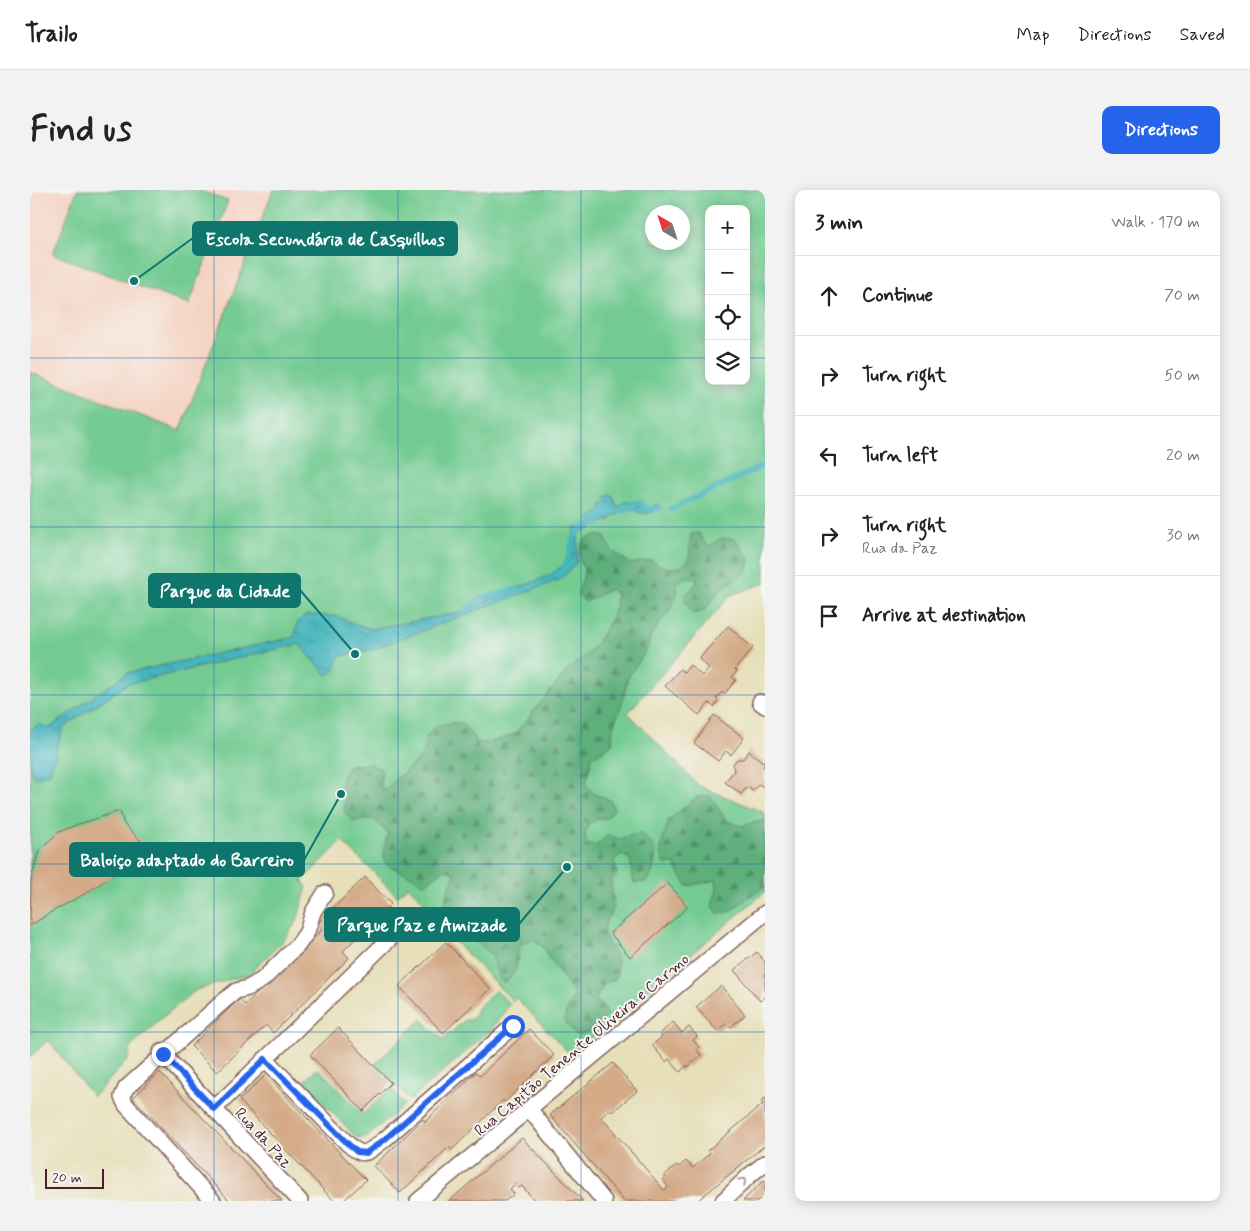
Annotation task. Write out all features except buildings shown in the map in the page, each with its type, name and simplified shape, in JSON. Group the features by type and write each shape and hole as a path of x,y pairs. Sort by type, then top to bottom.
{"street":[{"path":"213,1201 126,1105 122,1096 126,1088 162,1053 236,991 248,988 262,980 298,945 307,932 312,912 325,893"},
{"name":"Rua Capitão Tenente Oliveira e Carmo","path":"418,1201 765,913"},
{"path":"214,1109 408,921"},
{"path":"265,1059 347,1143 357,1152 366,1153 384,1140 513,1026"},
{"name":"Rua da Paz","path":"162,1053 300,1201"},
{"path":"529,1109 604,1201"},
{"path":"723,1201 750,1174 765,1163"}],"shaded area":[{"path":"30,190 273,190 180,431 30,372"}],"green space":[{"path":"77,190 198,190 228,201 189,305 53,254"},
{"path":"273,190 765,190 765,583 731,595 628,713 699,786 765,813 765,892 571,1055 516,998 513,1001 420,906 424,902 408,886 397,896 342,841 302,881 307,887 297,921 284,940 249,974 196,990 163,1017 131,1047 128,1060 93,1097 48,1040 30,1057 30,372 180,431"},
{"path":"699,533 705,544 710,546 722,538 735,539 750,559 748,570 722,588 705,610 693,614 686,603 686,594 696,584 697,578 686,577 677,583 677,593 669,612 651,635 648,647 628,678 620,710 613,726 612,744 592,756 586,785 596,795 611,801 614,809 607,818 597,819 588,824 585,834 587,844 595,846 608,835 619,839 640,833 656,851 653,871 647,882 634,883 630,859 621,854 614,861 617,874 611,881 614,908 606,921 603,933 616,960 616,978 604,984 595,1000 605,1008 607,1014 594,1028 576,1035 564,1020 574,995 541,945 533,939 521,944 513,974 504,982 498,978 492,955 472,938 473,928 461,925 447,915 445,901 455,874 445,869 425,884 386,864 384,849 388,834 374,819 353,821 344,812 345,798 340,787 349,765 370,764 382,770 380,782 382,790 386,790 420,758 427,736 434,728 443,724 462,723 477,742 488,743 515,734 566,672 591,651 608,625 615,608 616,595 611,589 585,602 578,595 584,571 580,550 587,539 604,536 612,551 630,564 651,560 666,567 676,568 685,563 689,558 691,534"},
{"path":"710,796 726,820 741,826 765,820 765,887 731,911 719,914 712,905 717,890 716,880 687,886 674,864 665,864 660,852 668,821 697,797"},
{"path":"496,990 510,1004 491,1030 410,1100 375,1064 422,1019 443,1040 465,1020 470,1020 474,1017 477,1008"},
{"path":"318,1068 363,1114 391,1088 405,1104 368,1136 356,1137 303,1082"}],"water":[{"path":"610,495 614,497 618,509 623,502 630,502 635,506 647,509 657,504 660,507 653,512 641,513 630,507 613,516 611,520 602,522 600,517 593,522 591,529 578,533 577,562 561,579 371,650 339,656 335,670 327,675 299,644 127,684 63,728 50,773 35,778 30,770 30,731 38,724 49,728 127,673 294,637 298,621 307,615 335,616 370,629 457,613 550,575 573,558 574,529 588,524 589,519 602,509 601,506 607,502 606,497"}],"waterway":[{"path":"671,509 765,465"},
{"path":"618,511 627,510 634,503 639,502 644,508 659,509"},
{"path":"564,567 569,557 573,540 579,531 587,525 600,523 600,519 607,514"},
{"path":"464,612 482,598 518,589"}],"place":[{"name":"Escola Secundária de Casquilhos","path":"134,281"},
{"name":"Parque da Cidade","path":"355,654"},
{"name":"Baloiço adaptado do Barreiro","path":"341,794"},
{"name":"Parque Paz e Amizade","path":"567,867"}],"route":[{"path":"163,1054 214,1109 265,1059 347,1143 357,1152 366,1153 384,1140 513,1026"}]}
